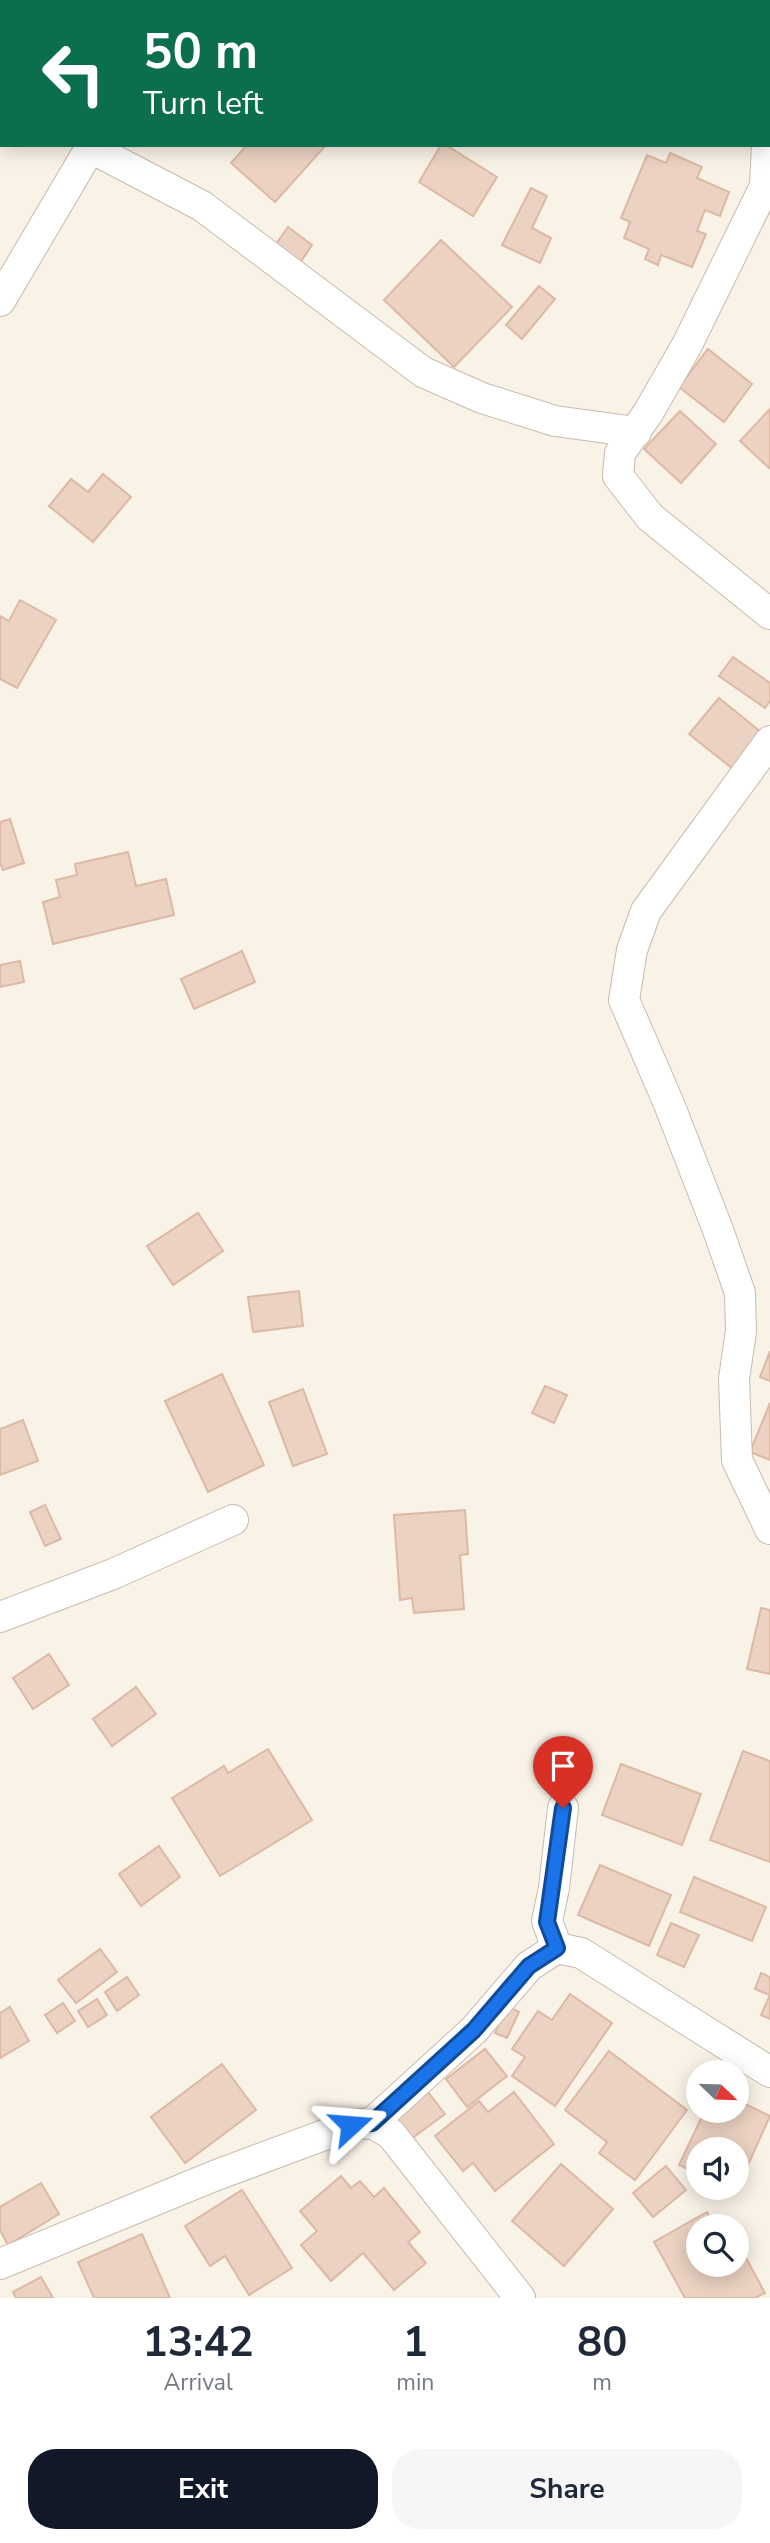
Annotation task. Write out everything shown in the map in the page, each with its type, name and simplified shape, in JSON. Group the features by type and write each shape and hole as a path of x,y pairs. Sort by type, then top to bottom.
{"street":[{"path":"0,301 91,147"},
{"path":"94,147 202,206 423,372 482,398 555,421 636,432"},
{"path":"766,147 765,186 687,345 636,432 620,453 618,476 650,517 770,614"},
{"path":"770,741 646,911 632,950 624,1000 718,1230 740,1293 741,1331 734,1379 737,1460 770,1529"},
{"path":"0,1617 113,1574 233,1520"},
{"path":"557,1948 547,1922 563,1808"},
{"path":"372,2123 474,2030 529,1966 557,1948 581,1953 770,2072"},
{"path":"0,2264 214,2176 351,2125 372,2123 391,2134 520,2298"}],"building":[{"path":"245,147 324,147 275,202 231,163"},
{"path":"440,147 449,147 497,177 473,216 419,182"},
{"path":"670,153 702,167 697,178 729,192 720,216 705,210 697,231 706,234 692,267 661,255 658,265 645,259 649,249 624,238 630,222 621,218 647,155 666,163"},
{"path":"531,188 547,196 532,228 551,238 540,263 502,245"},
{"path":"288,227 312,245 298,266 273,248"},
{"path":"441,240 512,307 454,367 384,300"},
{"path":"539,286 555,299 522,339 506,325"},
{"path":"708,349 752,384 724,422 679,387"},
{"path":"770,409 770,467 769,468 740,441"},
{"path":"680,411 716,444 681,483 644,449"},
{"path":"103,474 131,497 93,542 49,506 71,479 88,492"},
{"path":"20,600 56,620 17,688 0,679 0,616 9,621"},
{"path":"733,657 770,683 770,701 765,708 719,676"},
{"path":"719,698 762,733 733,769 689,734"},
{"path":"10,819 24,863 3,870 0,863 0,822"},
{"path":"128,852 136,886 166,879 174,915 53,944 43,902 60,897 56,880 77,875 75,864"},
{"path":"242,951 255,982 194,1009 181,979"},
{"path":"20,961 24,982 0,987 0,965"},
{"path":"198,1213 223,1251 173,1285 147,1246"},
{"path":"299,1291 303,1326 253,1332 248,1297"},
{"path":"770,1351 770,1381 760,1377"},
{"path":"222,1374 264,1465 208,1492 165,1401"},
{"path":"545,1386 567,1395 554,1423 532,1413"},
{"path":"303,1389 327,1454 293,1466 269,1402"},
{"path":"770,1403 770,1460 750,1452"},
{"path":"23,1420 38,1461 0,1475 0,1429"},
{"path":"45,1505 61,1539 45,1546 30,1512"},
{"path":"465,1510 468,1554 460,1555 464,1609 414,1613 412,1598 400,1600 394,1515"},
{"path":"761,1608 770,1610 770,1674 747,1669"},
{"path":"49,1654 69,1685 33,1709 13,1678"},
{"path":"136,1687 156,1714 112,1746 93,1719"},
{"path":"268,1749 312,1820 220,1876 172,1798 224,1766 228,1773"},
{"path":"743,1751 770,1761 770,1862 710,1840"},
{"path":"621,1764 701,1794 682,1845 602,1815"},
{"path":"159,1846 180,1877 141,1906 119,1874"},
{"path":"600,1865 671,1895 649,1946 578,1915"},
{"path":"694,1877 766,1907 752,1941 680,1912"},
{"path":"671,1923 699,1935 684,1967 657,1955"},
{"path":"100,1949 117,1972 76,2003 58,1980"},
{"path":"761,1973 770,1977 770,1995 755,1989"},
{"path":"127,1977 139,1995 117,2011 105,1992"},
{"path":"570,1994 612,2023 555,2106 512,2076 525,2057 512,2049 538,2011 552,2020"},
{"path":"770,1995 770,2019 761,2015"},
{"path":"97,1999 107,2015 88,2027 78,2011"},
{"path":"63,2003 75,2021 57,2033 45,2015"},
{"path":"507,2006 519,2012 507,2038 495,2033"},
{"path":"10,2007 29,2041 0,2058 0,2013"},
{"path":"485,2049 507,2076 467,2107 446,2079"},
{"path":"609,2051 686,2111 635,2180 599,2153 607,2142 565,2110"},
{"path":"222,2064 256,2110 185,2163 151,2117"},
{"path":"428,2092 445,2114 411,2139 395,2118"},
{"path":"514,2092 554,2144 495,2191 473,2163 463,2171 435,2136 479,2101 488,2112"},
{"path":"749,2106 770,2116 749,2163 749,2137 692,2137 699,2123 749,2123"},
{"path":"686,2150 686,2168 679,2165"},
{"path":"561,2164 613,2209 564,2266 512,2221"},
{"path":"666,2166 686,2190 653,2217 633,2193"},
{"path":"341,2176 351,2188 360,2181 374,2197 384,2188 420,2232 408,2242 426,2263 394,2290 363,2253 331,2281 301,2245 317,2231 300,2211"},
{"path":"41,2183 59,2214 8,2245 0,2230 0,2207"},
{"path":"242,2190 292,2268 249,2295 225,2256 210,2266 185,2226"},
{"path":"686,2224 686,2277 749,2277 749,2263 765,2293 755,2298 685,2298 654,2242"},
{"path":"142,2234 170,2298 94,2298 78,2262"},
{"path":"41,2277 53,2298 16,2298 13,2292"}],"route":[{"path":"351,2125 372,2123 474,2030 529,1966 557,1948 547,1922 554,1888 563,1808"}]}
